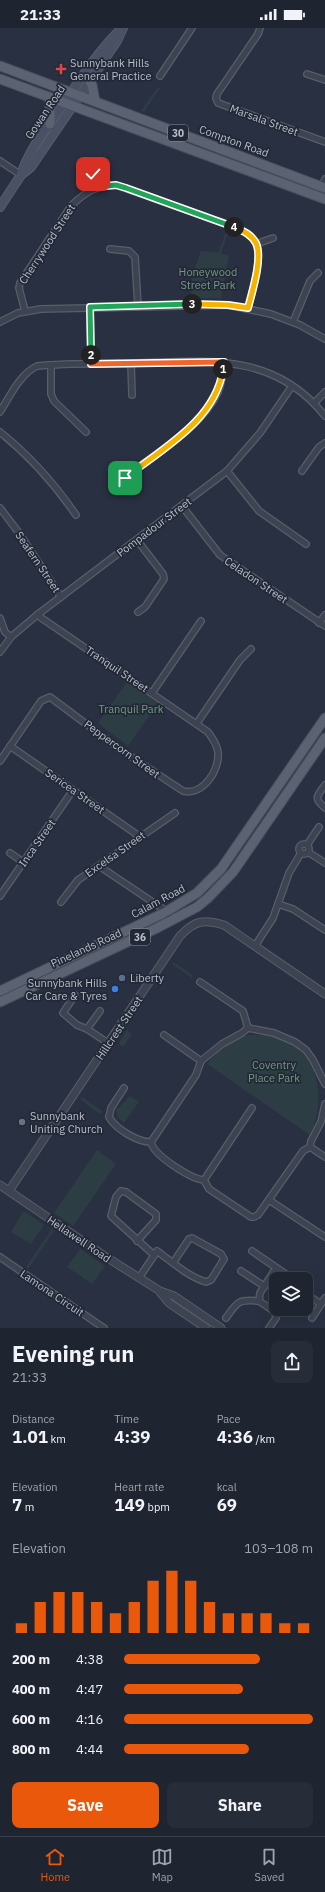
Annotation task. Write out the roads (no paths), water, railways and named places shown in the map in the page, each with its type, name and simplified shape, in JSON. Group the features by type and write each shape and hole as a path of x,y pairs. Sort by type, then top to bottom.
{"main road":[{"name":"Gowan Road","path":"0,207 21,175 31,166 68,104 112,39 123,28 117,41 90,81 75,94"},
{"name":"Compton Road","path":"0,66 324,184"},
{"name":"Compton Road","path":"0,79 321,198"},
{"path":"90,81 92,85 92,94 95,101"},
{"path":"50,98 50,124"},
{"name":"Gowan Road","path":"21,175 25,163 34,148 50,124 68,104"},
{"name":"Calam Road","path":"0,991 164,913 197,893 221,869 325,718"},
{"name":"Pinelands Road","path":"0,1002 173,920 197,907 219,889 249,850 325,738"}],"street":[{"path":"160,76 192,28"},
{"name":"Marsala Street","path":"260,28 258,34 217,94 216,98 218,102 325,142"},
{"path":"307,74 325,80"},
{"path":"0,161 21,175"},
{"path":"93,174 97,187"},
{"path":"321,198 324,184"},
{"name":"Cherrywood Street","path":"24,311 19,288 21,280 71,206 80,197 97,187 116,185 232,226 246,232 256,244"},
{"path":"248,308 258,261 256,244 273,238"},
{"path":"110,249 129,251 135,256 138,306"},
{"path":"292,322 310,281 318,273"},
{"path":"0,322 24,311 90,307 216,304 248,308 292,322 325,339"},
{"path":"90,307 91,364"},
{"path":"125,478 188,429 201,416 218,391 224,362"},
{"path":"0,412 30,369 37,366 224,362 260,370 292,386 314,403 325,416"},
{"path":"131,363 132,395"},
{"path":"50,365 51,394 54,401 86,432"},
{"name":"Pompadour Street","path":"0,652 11,637 37,615 227,471 260,433 292,386"},
{"path":"314,403 325,392"},
{"path":"0,432 25,452 46,475 76,515"},
{"path":"302,471 319,447 325,443"},
{"path":"227,471 258,512 306,544"},
{"name":"Celadon Street","path":"182,506 220,555 325,626"},
{"name":"Seafern Street","path":"0,508 19,533 61,597"},
{"path":"137,540 163,574 164,579 145,607 138,612"},
{"name":"Tranquil Street","path":"37,615 197,723"},
{"path":"319,623 325,615"},
{"path":"0,618 5,632 11,637"},
{"path":"152,693 201,621"},
{"path":"197,723 240,660 251,649"},
{"name":"Peppercorn Street","path":"0,761 41,701 50,697 179,789 189,792 200,789 204,785 213,772 218,758 218,749 214,741 208,732 197,723"},
{"name":"Sericea Street","path":"10,746 139,836"},
{"path":"325,785 317,798 317,801 325,808"},
{"name":"Inca Street","path":"0,896 73,790"},
{"name":"Excelsa Street","path":"61,902 78,880 139,836 175,813"},
{"path":"308,852 309,848 307,845 319,827"},
{"path":"255,946 273,918 289,873 301,853 300,847 302,845 307,845"},
{"path":"301,853 305,854 308,852 325,863"},
{"path":"10,853 23,862"},
{"path":"99,866 161,908 164,913 173,920"},
{"path":"278,904 293,909 325,930"},
{"name":"Hillcrest Street","path":"9,1191 186,930 201,921 209,921 224,925 325,994"},
{"path":"200,982 243,1011 248,1028"},
{"path":"75,995 63,1013 77,1025 87,1029 108,1043"},
{"path":"87,1029 100,1010"},
{"path":"151,1142 196,1075 201,1061 222,1044 248,1028"},
{"path":"248,1028 274,1033 295,1042 306,1050 313,1060 325,1084"},
{"path":"164,1035 201,1061"},
{"path":"124,1088 111,1108 109,1117 112,1122 139,1140 151,1142"},
{"path":"151,1142 156,1152 192,1177 204,1180 209,1189 250,1216 254,1217 258,1215 304,1151 310,1147 311,1141 321,1122 325,1104"},
{"path":"204,1180 252,1108"},
{"path":"310,1147 325,1157"},
{"name":"Hellawell Road","path":"0,1186 139,1278 160,1291 174,1296 219,1327"},
{"path":"137,1241 156,1220 156,1214 126,1192 121,1191 116,1197 111,1216 137,1241 203,1282 208,1282 224,1259 221,1254 192,1238 173,1263"},
{"path":"269,1200 325,1237"},
{"path":"252,1251 283,1272"},
{"path":"139,1278 156,1253"},
{"name":"Lamona Circuit","path":"0,1257 104,1328"},
{"path":"258,1301 260,1293 276,1268"},
{"path":"241,1271 264,1286"},
{"name":"Hellawell Road","path":"160,1291 169,1303 206,1328"},
{"path":"312,1318 325,1298"},
{"path":"226,1318 239,1301 244,1299 258,1301 275,1312 276,1318 269,1328"},
{"path":"313,1299 321,1304"}],"place":[{"name":"Sunnybank Hills General Practice","path":"61,69"},
{"name":"Liberty","path":"122,978"},
{"name":"Sunnybank Hills Car Care & Tyres","path":"115,989"},
{"name":"Sunnybank Uniting Church","path":"22,1122"}],"park label":[{"name":"Honeywood Street Park","path":"208,278"},
{"name":"Tranquil Park","path":"131,709"},
{"name":"Coventry Place Park","path":"274,1071"}]}
